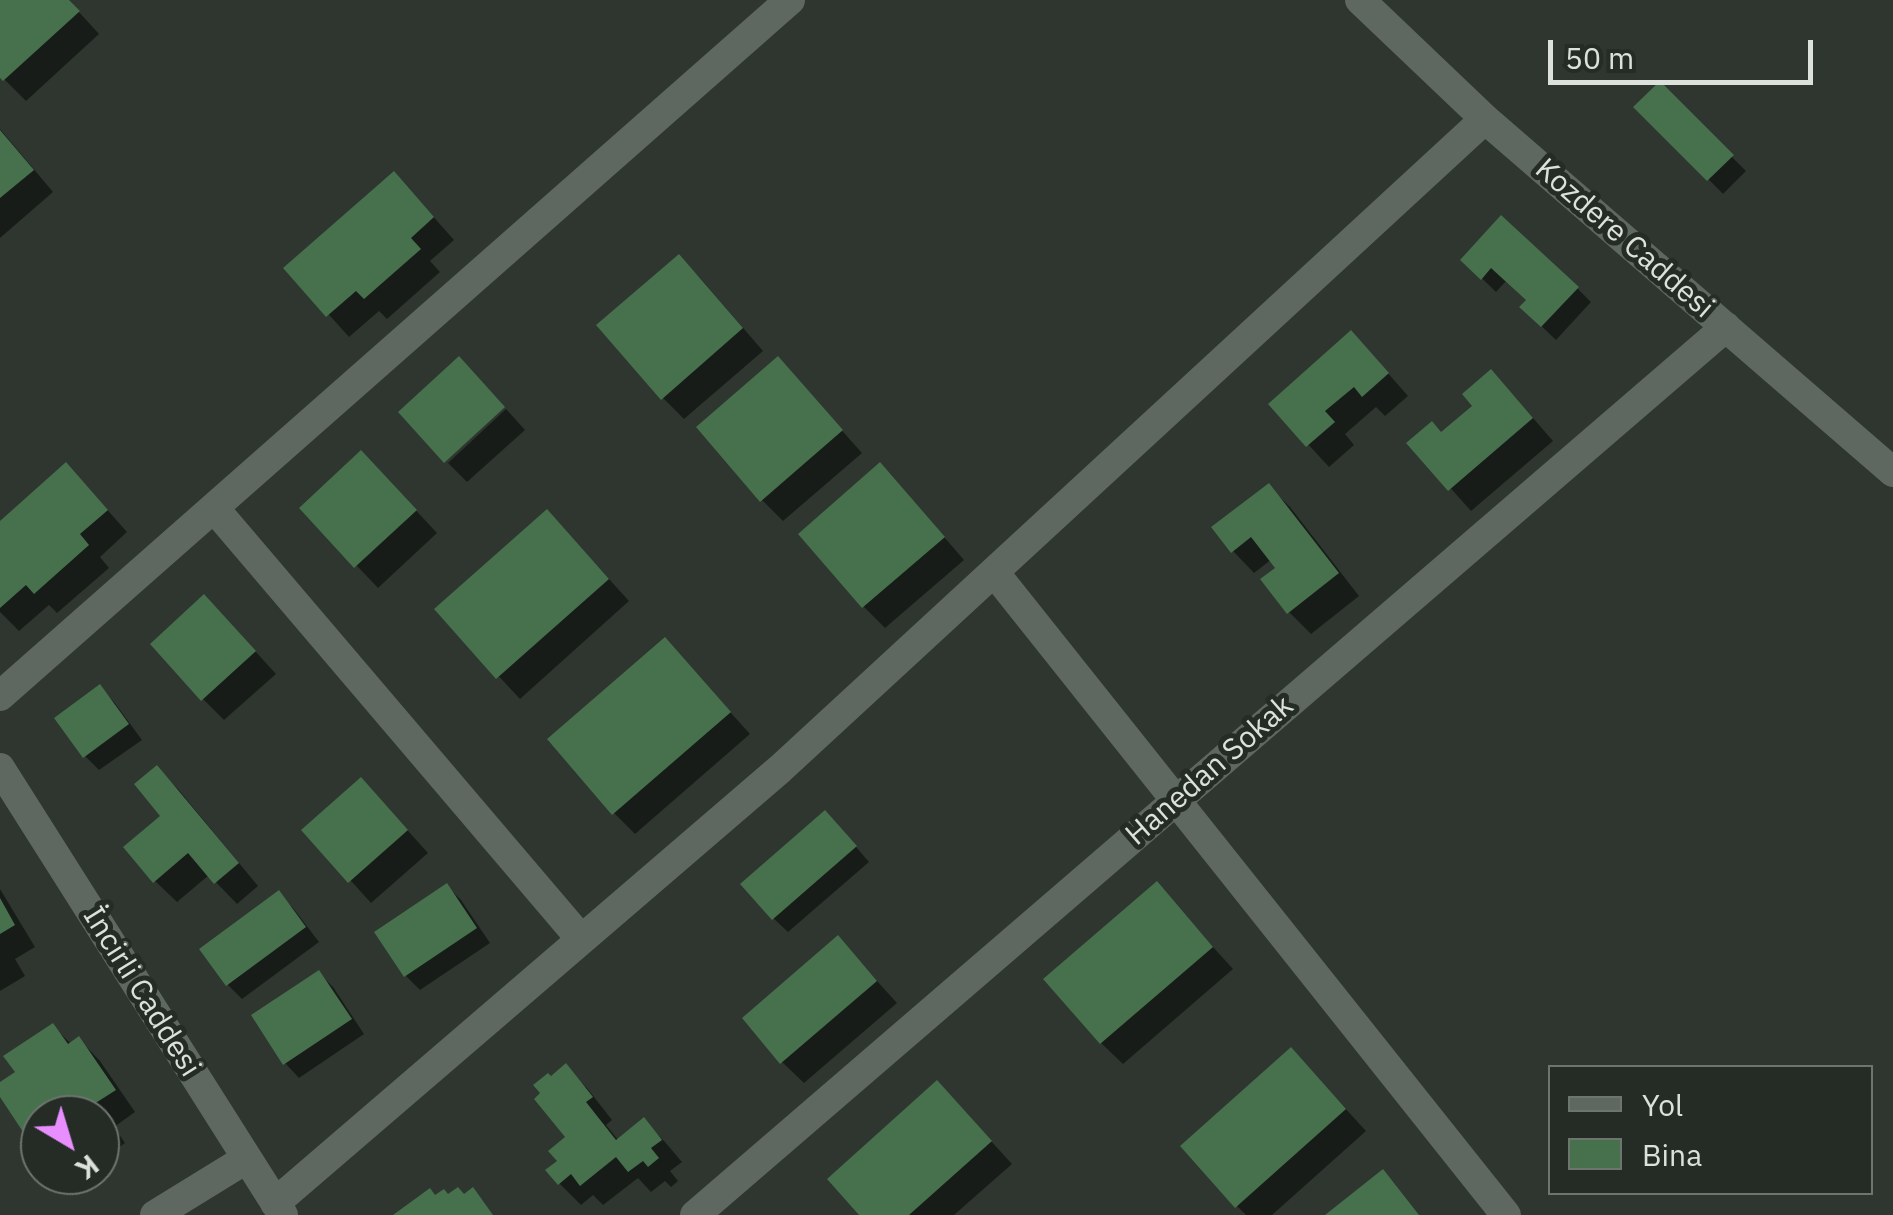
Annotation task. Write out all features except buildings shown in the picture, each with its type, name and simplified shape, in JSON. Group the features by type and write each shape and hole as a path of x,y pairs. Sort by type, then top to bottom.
{"street":[{"path":"0,696 790,0"},
{"name":"Kozdere Caddesi","path":"1360,0 1485,118 1893,472"},
{"path":"279,1209 581,939 780,769 1485,118"},
{"name":"Hanedan Sokak","path":"695,1215 1726,326"},
{"path":"214,508 581,939"},
{"path":"994,572 1506,1215"},
{"name":"İncirli Caddesi","path":"0,768 279,1209"},
{"path":"155,1215 246,1159"}]}
